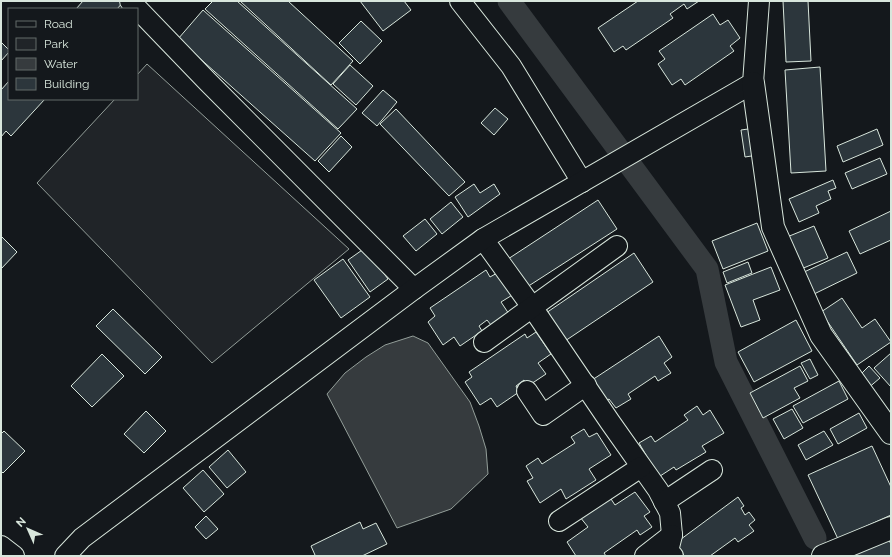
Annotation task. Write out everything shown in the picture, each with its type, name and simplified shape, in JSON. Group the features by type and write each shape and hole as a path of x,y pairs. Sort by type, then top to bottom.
{"street":[{"path":"460,1 511,66 582,182"},
{"path":"759,1 753,83 773,227 821,335 891,432"},
{"path":"138,9 414,289"},
{"path":"65,556 82,538 483,239 753,83"},
{"path":"483,239 532,307 658,490 670,513 672,535 668,551 673,556"},
{"path":"484,342 617,246"},
{"path":"527,391 542,414 586,385"},
{"path":"559,521 641,467"},
{"path":"664,502 712,470"},
{"path":"823,556 891,528"},
{"path":"645,556 672,535"},
{"path":"1,546 14,556"}],"green space":[{"path":"147,64 349,249 212,363 37,183 114,100 138,100 138,74"}],"water":[{"path":"413,336 428,343 470,402 486,449 488,474 451,509 397,528 327,394 345,373 366,357 385,345"}],"building":[{"path":"83,1 124,1 118,8 77,8"},
{"path":"213,1 237,1 357,109 338,129 205,9"},
{"path":"240,1 288,1 353,61 331,85"},
{"path":"360,1 404,1 411,10 383,31"},
{"path":"638,1 699,1 687,9 684,4 670,14 673,18 626,50 623,46 614,52 598,28"},
{"path":"783,1 808,1 811,61 786,62"},
{"path":"203,10 341,133 315,161 178,39"},
{"path":"713,14 720,25 728,20 740,38 730,46 734,51 685,85 681,79 672,85 658,64 665,59 659,51"},
{"path":"361,21 382,41 360,64 339,43"},
{"path":"1,42 8,49 8,53 1,61"},
{"path":"350,65 373,86 356,105 333,84"},
{"path":"820,67 826,171 791,173 785,70"},
{"path":"8,82 8,100 44,100 11,136 6,131 1,137 1,90"},
{"path":"383,90 397,102 377,126 362,113"},
{"path":"495,108 508,119 494,135 481,123"},
{"path":"396,109 465,182 449,196 380,124"},
{"path":"755,128 758,155 745,157 741,130"},
{"path":"877,129 883,145 843,162 837,146"},
{"path":"341,136 352,147 329,172 318,161"},
{"path":"880,158 887,174 852,189 845,173"},
{"path":"833,180 836,188 828,191 831,199 816,206 819,213 799,222 789,199"},
{"path":"474,184 480,193 494,184 500,194 468,217 455,197"},
{"path":"598,200 617,229 527,287 508,259"},
{"path":"451,202 463,217 442,234 430,219"},
{"path":"891,211 891,240 860,254 849,231"},
{"path":"425,219 437,234 416,251 403,236"},
{"path":"757,223 768,251 723,269 712,241"},
{"path":"814,226 828,258 801,269 787,237"},
{"path":"1,236 17,252 1,269"},
{"path":"365,248 388,279 370,292 348,260"},
{"path":"847,252 857,273 812,295 802,273"},
{"path":"634,253 653,282 565,341 546,313"},
{"path":"343,259 370,297 341,318 314,280"},
{"path":"748,262 752,273 727,283 723,272"},
{"path":"771,267 780,290 753,300 760,320 741,327 725,285"},
{"path":"486,270 490,277 499,272 514,294 501,302 509,314 491,325 487,320 479,326 482,331 460,346 454,337 443,345 428,322 435,316 430,308"},
{"path":"842,298 862,328 875,319 891,342 857,365 821,312"},
{"path":"113,309 162,357 145,374 96,326"},
{"path":"796,320 812,351 754,382 738,352"},
{"path":"536,332 551,354 538,363 546,374 528,386 524,380 516,386 519,392 497,407 491,398 480,405 465,382 472,377 469,372 525,334 527,338"},
{"path":"659,336 672,357 664,363 671,373 658,381 655,376 628,394 631,399 616,408 609,399 603,403 589,382"},
{"path":"891,353 891,387 874,368"},
{"path":"102,354 124,376 92,407 71,386"},
{"path":"810,359 818,375 810,379 801,363"},
{"path":"800,366 808,381 794,388 800,398 763,418 750,393"},
{"path":"869,366 880,378 867,389 857,378"},
{"path":"839,381 848,399 803,423 793,406"},
{"path":"697,406 703,415 710,410 724,433 702,446 706,452 676,470 674,467 654,480 640,459 646,455 639,443 651,436 655,442 688,420 684,415"},
{"path":"792,409 803,428 784,439 773,419"},
{"path":"146,411 166,431 144,453 124,434"},
{"path":"859,413 867,428 838,444 830,429"},
{"path":"584,429 589,437 597,433 611,455 589,469 596,480 566,499 561,489 540,503 527,481 533,478 526,466 538,458 542,464 575,443 571,437"},
{"path":"4,431 25,451 3,473 1,471 1,434"},
{"path":"824,431 833,445 806,460 798,445"},
{"path":"872,446 891,487 891,515 838,539 808,475"},
{"path":"228,450 246,472 227,488 209,467"},
{"path":"203,470 224,494 204,512 183,488"},
{"path":"635,492 650,512 644,516 652,527 640,535 637,530 604,553 606,556 576,556 567,542 588,527 580,517 609,496 615,505"},
{"path":"738,497 744,506 741,508 745,515 749,512 755,520 749,525 754,531 738,542 735,538 710,556 684,556 679,549 673,545"},
{"path":"206,516 218,529 206,539 195,527"},
{"path":"360,522 363,529 376,523 387,544 362,556 312,556 315,555 311,546"},
{"path":"885,533 891,544 891,556 841,556"}],"waterway":[{"path":"509,1 707,269 726,362 815,538"}]}
